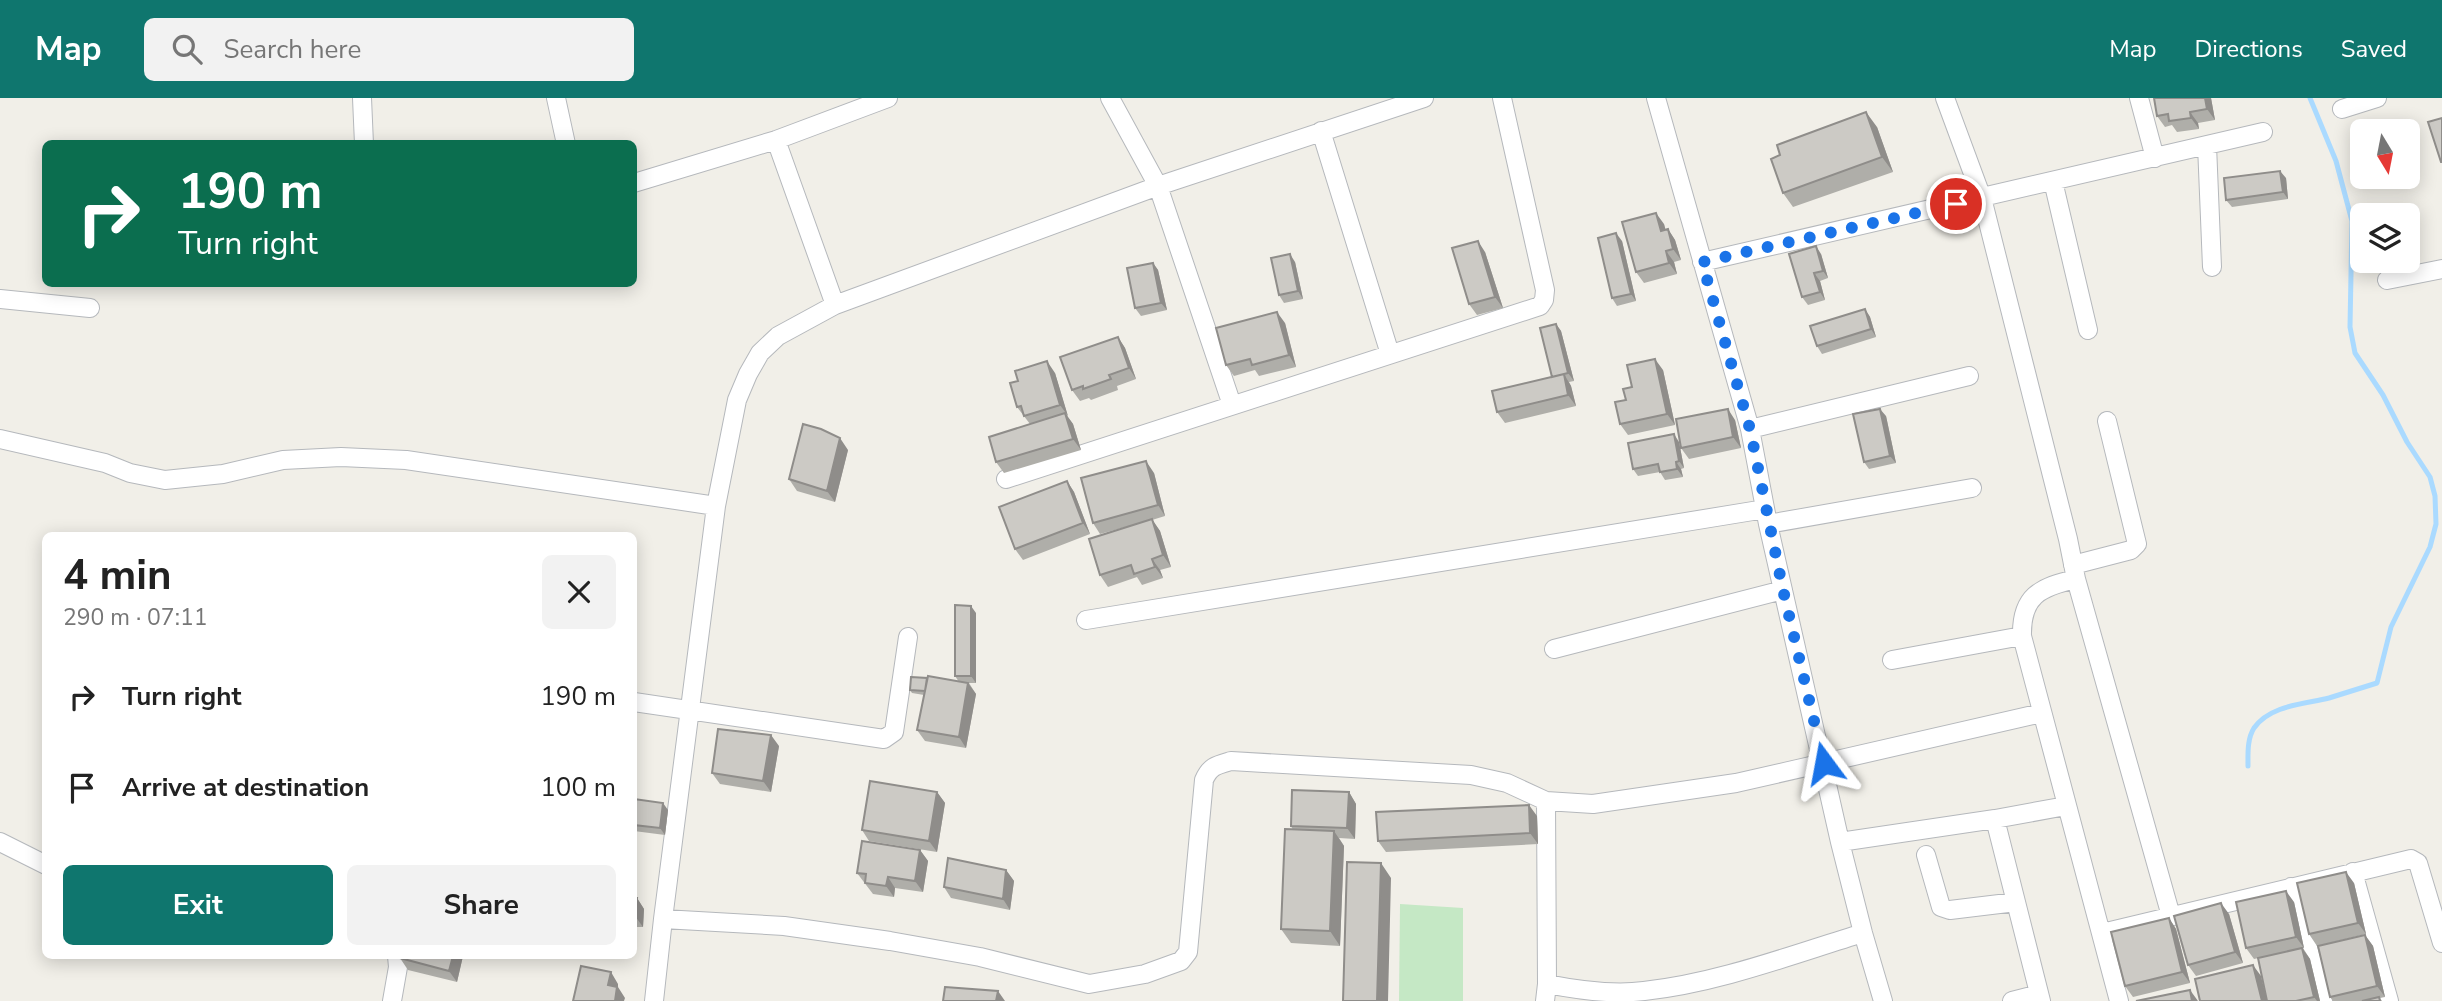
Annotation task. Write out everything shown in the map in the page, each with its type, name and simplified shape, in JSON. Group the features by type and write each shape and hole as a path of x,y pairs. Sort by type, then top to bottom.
{"street":[{"path":"362,98 364,140"},
{"path":"556,98 565,140"},
{"path":"637,182 776,140 888,98"},
{"path":"1110,98 1158,186 1232,405"},
{"path":"654,1001 716,506 737,400 760,353 778,336 835,305 1158,186 1424,98"},
{"path":"1006,479 1540,306 1545,290 1502,98"},
{"path":"1656,98 1750,429 1840,842 1883,1001"},
{"path":"1945,98 1982,198 2074,572 2171,916"},
{"path":"2139,98 2155,158"},
{"path":"2342,109 2377,98"},
{"path":"1321,131 1390,354"},
{"path":"1702,262 2263,132"},
{"path":"776,140 835,305"},
{"path":"2207,145 2212,267"},
{"path":"2053,181 2088,330"},
{"path":"2386,279 2442,269"},
{"path":"0,299 90,308"},
{"path":"1750,429 1969,376"},
{"path":"2107,421 2137,544 2131,550 2074,572 2031,599 2025,607 2022,636 2119,1001"},
{"path":"0,439 165,480 223,474 283,460 354,457 407,460 716,506"},
{"path":"1086,620 1767,516 1972,488"},
{"path":"1554,649 1783,590"},
{"path":"1892,660 2022,636"},
{"path":"637,702 884,740 894,732 908,637"},
{"path":"663,919 784,926 890,941 980,957 1088,993 1146,974 1185,957 1188,952 1204,779 1209,769 1218,764 1231,761 1471,775 1507,783 1546,801 1592,804 1736,783 2042,713"},
{"path":"1546,801 1546,992 1642,992 1710,979 1863,933"},
{"path":"1840,842 2066,806"},
{"path":"1995,819 2040,997 2012,1001"},
{"path":"0,842 42,863"},
{"path":"1926,855 1941,906 1950,910 2016,902"},
{"path":"2102,933 2353,872 2415,860 2442,943"},
{"path":"2353,872 2389,1001"},
{"path":"2291,887 2323,1001"},
{"path":"392,1001 397,959"}],"green space":[{"path":"1400,904 1463,908 1463,1001 1399,1001"}],"building":[{"path":"2154,98 2205,98 2207,109 2190,112 2191,118 2169,121 2168,114 2157,116"},
{"path":"1866,112 1882,157 1783,193 1771,159 1780,155 1777,145"},
{"path":"2442,118 2442,162 2441,162 2428,122"},
{"path":"2280,171 2283,192 2226,200 2224,178"},
{"path":"1656,213 1661,231 1668,229 1673,249 1666,251 1669,263 1636,272 1622,222"},
{"path":"1616,233 1631,294 1612,298 1598,238"},
{"path":"1478,241 1495,297 1469,304 1452,248"},
{"path":"1816,246 1823,271 1814,273 1820,292 1802,297 1789,254"},
{"path":"1290,254 1298,291 1279,295 1271,258"},
{"path":"1153,263 1161,303 1135,308 1127,268"},
{"path":"1865,309 1871,329 1817,346 1810,326"},
{"path":"1277,312 1289,355 1252,365 1250,359 1226,365 1216,328"},
{"path":"1556,324 1568,373 1552,377 1540,328"},
{"path":"1118,337 1129,368 1109,375 1111,379 1072,390 1060,357"},
{"path":"1655,359 1667,414 1620,424 1615,402 1626,400 1623,389 1632,387 1627,365"},
{"path":"1047,361 1060,405 1024,416 1021,406 1017,407 1010,383 1018,381 1015,371"},
{"path":"1564,374 1568,395 1497,412 1492,391"},
{"path":"1728,409 1733,437 1681,448 1676,419"},
{"path":"1880,409 1890,456 1864,462 1853,414"},
{"path":"1065,413 1073,439 996,462 989,437"},
{"path":"803,424 840,438 827,491 789,479"},
{"path":"1674,434 1679,461 1676,462 1677,469 1660,472 1658,464 1633,469 1628,443"},
{"path":"1146,461 1158,505 1093,523 1081,478"},
{"path":"1067,481 1083,523 1015,549 999,507"},
{"path":"1152,519 1163,555 1152,559 1155,567 1134,574 1131,565 1100,575 1089,539"},
{"path":"955,605 971,606 971,676 955,676"},
{"path":"928,676 968,683 959,737 917,730"},
{"path":"911,677 927,678 925,691 910,690"},
{"path":"718,729 771,735 763,781 712,773"},
{"path":"870,781 937,792 929,841 862,830"},
{"path":"1292,790 1349,792 1347,828 1291,826"},
{"path":"637,799 663,803 660,828 637,825"},
{"path":"1529,805 1530,833 1378,841 1376,812"},
{"path":"1285,829 1334,831 1330,931 1281,929"},
{"path":"862,841 920,850 915,881 888,877 886,886 865,883 866,874 857,873"},
{"path":"948,858 1006,870 1003,899 944,887"},
{"path":"1347,862 1381,863 1377,1001 1343,1001"},
{"path":"2346,872 2358,923 2309,934 2297,883"},
{"path":"2286,891 2296,937 2246,948 2236,902"},
{"path":"2221,903 2235,952 2188,965 2174,916"},
{"path":"2169,918 2182,972 2125,986 2111,932"},
{"path":"2365,935 2377,986 2330,997 2318,946"},
{"path":"2302,948 2314,997 2296,1001 2267,1001 2258,958"},
{"path":"404,959 452,959 449,971"},
{"path":"2253,965 2262,1001 2200,1001 2195,979"},
{"path":"581,966 611,972 608,985 617,987 615,1001 573,1001"},
{"path":"945,987 998,991 996,1001 943,1001"},
{"path":"2190,990 2192,1001 2136,1001"},
{"path":"2379,997 2380,1001 2362,1001"}],"waterway":[{"path":"2248,766 2248,747 2252,732 2269,714 2377,683 2391,627 2430,547 2436,524 2435,496 2430,477 2407,442 2383,395 2355,353 2350,327 2352,221 2336,161 2310,98"}],"route":[{"path":"1824,763 1765,509 1750,429 1702,262 1956,204"}]}
